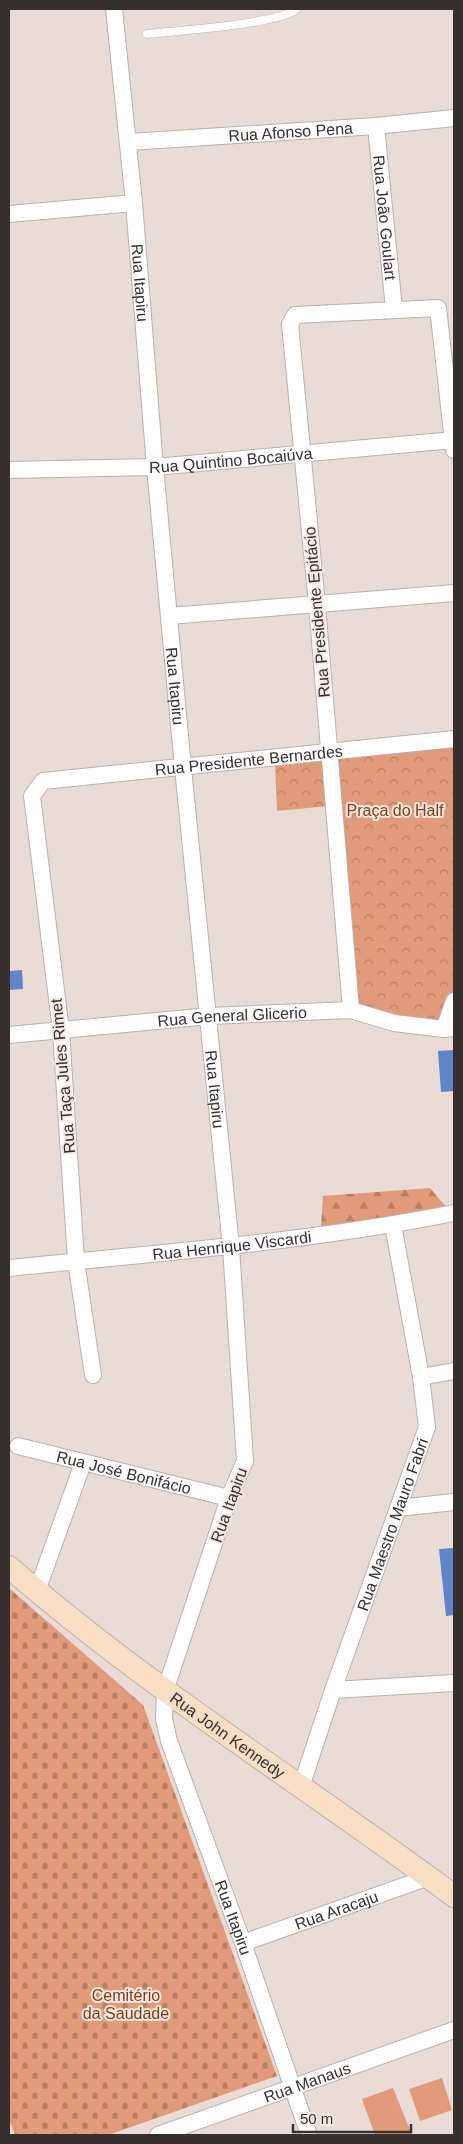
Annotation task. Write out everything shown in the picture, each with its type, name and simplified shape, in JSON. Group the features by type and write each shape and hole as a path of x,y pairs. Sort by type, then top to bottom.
{"street":[{"name":"Rua Itapiru","path":"114,9 129,142 155,468 183,768 231,1247 245,1461 229,1498 165,1691 164,1720 169,1741 309,2135"},
{"name":"Rua Afonso Pena","path":"129,142 376,126 454,118"},
{"name":"Rua João Goulart","path":"376,126 394,309"},
{"path":"9,214 134,203"},
{"path":"394,309 438,308 454,444"},
{"name":"Rua Presidente Epitácio","path":"351,1010 304,453 290,324 294,315 394,309"},
{"name":"Rua Quintino Bocaiúva","path":"9,470 155,468 304,453 454,444"},
{"path":"169,616 454,593"},
{"name":"Rua Presidente Bernardes","path":"43,781 329,753 454,738"},
{"name":"Rua Taça Jules Rimet","path":"43,781 32,796 61,1031 76,1262 93,1375"},
{"path":"449,1029 454,1001"},
{"name":"Rua General Glicerio","path":"9,1036 209,1016 351,1010 394,1023 449,1029"},
{"name":"Rua Henrique Viscardi","path":"9,1268 231,1247 393,1225 454,1213"},
{"name":"Rua Maestro Mauro Fabri","path":"301,1787 333,1690 427,1427 421,1377 393,1225"},
{"path":"421,1377 454,1370"},
{"name":"Rua José Bonifácio","path":"18,1446 229,1498"},
{"path":"37,1591 83,1463"},
{"path":"398,1508 454,1502"},
{"name":"Rua John Kennedy","path":"9,1567 165,1691 454,1896"},
{"path":"333,1690 452,1686"},
{"name":"Rua Aracaju","path":"242,1943 429,1878"},
{"name":"Rua Manaus","path":"158,2135 454,2030"}],"lane":[{"path":"147,34 270,19 291,13 296,9"}],"green space":[{"name":"Praça do Half","path":"454,740 454,990 440,1028 351,1008 331,755"},
{"path":"324,761 328,806 277,811 275,766"},
{"path":"430,1188 447,1208 321,1227 323,1196"},
{"name":"Cemitério da Saudade","path":"9,1588 143,1705 277,2076 108,2135 15,2135 9,2119"},
{"path":"442,2078 452,2110 420,2121 409,2089"},
{"path":"393,2088 412,2135 375,2135 362,2099"}],"water":[{"path":"22,970 23,989 9,990 9,971"},
{"path":"454,1050 454,1091 441,1092 438,1051"},
{"path":"454,1548 454,1615 446,1616 439,1549"}]}
